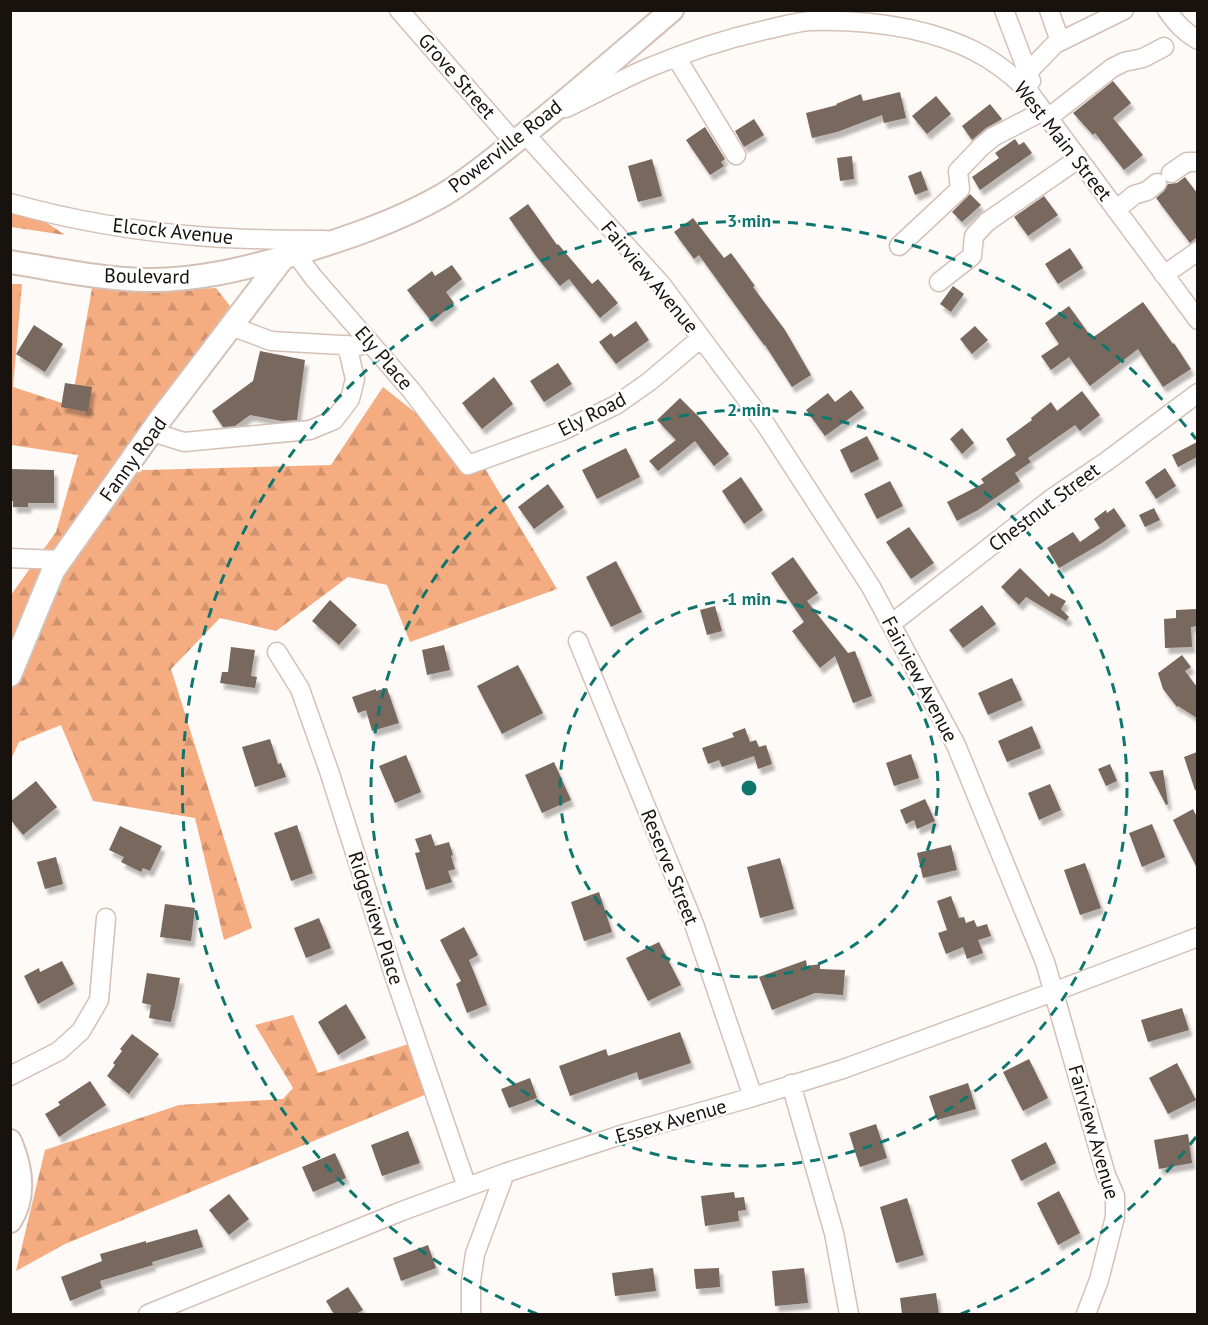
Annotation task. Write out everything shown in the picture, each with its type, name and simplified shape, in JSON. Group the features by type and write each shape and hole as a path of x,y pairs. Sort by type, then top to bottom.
{"main road":[{"name":"Powerville Road","path":"289,256 365,231 405,215 443,195 479,171 543,120 672,10"},
{"name":"Boulevard","path":"10,262 145,280 188,279 231,272 289,256"},
{"name":"Fanny Road","path":"10,675 52,571 231,326 289,256"},
{"path":"10,1141 19,1166 21,1187 17,1208 10,1221"}],"street":[{"name":"Grove Street","path":"399,10 519,138"},
{"path":"1004,10 1045,115"},
{"path":"1049,10 1060,41"},
{"path":"1028,72 1055,44 1124,10"},
{"path":"1167,10 1176,23 1197,40"},
{"name":"West Main Street","path":"543,120 647,68 749,33 809,21 867,23 931,34 962,44 999,65 1029,92 1197,320"},
{"path":"899,246 960,189 958,171 993,136 1045,115 1112,68 1124,62 1143,58 1164,47"},
{"path":"676,57 736,155"},
{"name":"Fairview Avenue","path":"519,138 661,284 766,425 871,587 956,745 1045,962 1106,1175 1115,1196 1115,1217 1111,1238 1086,1314"},
{"path":"939,282 972,256 974,236 987,222 1078,159"},
{"path":"1116,210 1134,195 1147,191 1187,162 1197,162"},
{"name":"Elcock Avenue","path":"10,203 126,228 173,234 339,241"},
{"path":"1164,275 1197,251"},
{"name":"Ely Place","path":"289,256 314,277 411,390 468,465"},
{"path":"231,326 271,341 373,346"},
{"name":"Ely Road","path":"468,465 562,431 616,405 650,381 701,338"},
{"path":"152,432 184,442 310,430 334,420 350,399 355,379 347,345"},
{"name":"Chestnut Street","path":"891,624 1051,499 1107,461 1197,393"},
{"path":"10,558 60,560"},
{"name":"Reserve Street","path":"578,641 694,924 753,1097"},
{"name":"Ridgeview Place","path":"277,652 300,689 329,771 394,975 467,1187"},
{"path":"10,1076 58,1052 81,1031 99,1000 106,918"},
{"name":"Essex Avenue","path":"148,1314 402,1211 505,1173 624,1134 843,1069 1197,937"},
{"path":"791,1084 834,1233 849,1314"},
{"path":"471,1314 471,1281 475,1254 505,1173"}],"green space":[{"path":"11,204 22,206 65,235 11,227"},
{"path":"11,284 22,284 13,387 71,406 92,288 158,291 216,288 230,306 109,471 331,465 383,387 484,467 557,589 410,642 387,585 348,577 276,631 220,618 171,669 252,928 224,940 195,818 93,801 61,725 19,742 11,759 11,595 56,532 78,455 11,445"},
{"path":"293,1015 318,1073 418,1041 434,1091 65,1244 16,1271 45,1150 179,1105 283,1099 293,1088 255,1025"}],"building":[{"path":"1113,81 1131,103 1113,118 1143,155 1124,170 1095,133 1093,135 1073,113"},
{"path":"900,92 906,118 884,123 882,115 837,132 812,138 806,113 837,105 861,94 863,101"},
{"path":"936,96 951,114 927,134 912,116"},
{"path":"990,104 1002,119 986,128 972,140 962,126"},
{"path":"754,119 764,135 744,147 735,131"},
{"path":"705,127 725,159 721,162 724,166 710,175 686,140"},
{"path":"1015,139 1019,145 1024,142 1032,153 980,190 972,177 999,158 995,153"},
{"path":"852,156 854,179 840,181 837,158"},
{"path":"652,159 662,196 638,202 628,166"},
{"path":"921,171 928,190 915,195 908,176"},
{"path":"1185,177 1197,193 1197,237 1190,243 1156,198 1168,184 1177,183"},
{"path":"970,194 981,205 962,222 952,212"},
{"path":"1044,196 1058,215 1028,236 1014,217"},
{"path":"528,204 557,245 592,284 598,279 618,303 600,318 569,279 560,286 509,218"},
{"path":"693,218 724,258 731,253 785,330 811,375 792,387 765,345 699,255 694,259 674,232"},
{"path":"1070,248 1083,268 1058,284 1045,264"},
{"path":"452,265 462,279 446,292 454,303 432,322 407,290 432,271 435,276"},
{"path":"953,286 964,294 951,312 940,304"},
{"path":"1143,302 1191,369 1163,387 1138,349 1090,386 1069,357 1051,370 1041,356 1059,344 1045,323 1069,306 1092,338"},
{"path":"636,321 649,340 616,364 599,342 611,333 614,337"},
{"path":"34,325 63,344 45,372 16,354"},
{"path":"975,326 988,340 972,354 960,339"},
{"path":"260,351 305,360 297,420 282,421 250,415 235,426 223,427 212,411 253,381"},
{"path":"558,363 572,384 544,402 530,381"},
{"path":"494,377 513,404 482,429 462,403"},
{"path":"65,383 92,387 88,412 61,407"},
{"path":"851,390 864,408 825,436 806,410 828,393 835,402"},
{"path":"1082,391 1100,415 1080,431 1075,425 1028,458 1031,462 1015,473 1020,481 978,510 957,521 947,502 984,483 981,479 1016,455 1006,439 1032,420 1031,418 1051,402 1057,411"},
{"path":"680,398 701,419 729,454 714,466 695,441 658,471 649,461 676,440 657,420"},
{"path":"962,428 974,443 962,454 950,439"},
{"path":"867,436 879,459 851,473 840,450"},
{"path":"1197,442 1197,457 1178,467 1172,455"},
{"path":"626,448 640,477 597,499 582,470"},
{"path":"1165,468 1176,486 1156,499 1145,482"},
{"path":"10,469 54,470 54,503 28,503 28,507 13,507 13,501 10,501"},
{"path":"741,477 763,510 744,524 722,491"},
{"path":"890,481 903,506 877,519 864,494"},
{"path":"548,484 564,507 534,529 518,507"},
{"path":"1114,508 1126,526 1059,568 1047,548 1073,532 1080,542 1100,528 1094,519 1106,510 1107,513"},
{"path":"1154,508 1160,520 1145,527 1139,515"},
{"path":"909,527 934,563 911,579 886,542"},
{"path":"793,557 818,593 807,601 848,653 855,651 872,696 853,703 835,656 820,668 792,631 804,622 771,573"},
{"path":"616,561 642,612 611,627 586,577"},
{"path":"1020,568 1049,597 1051,593 1066,601 1061,609 1069,617 1066,621 1026,597 1019,605 1001,587"},
{"path":"330,600 357,625 339,645 312,621"},
{"path":"982,605 996,624 963,648 949,630"},
{"path":"715,606 722,631 707,635 700,610"},
{"path":"1197,609 1197,626 1191,627 1192,647 1165,648 1164,619 1176,618 1176,610"},
{"path":"444,645 450,670 427,675 422,650"},
{"path":"231,647 255,650 251,676 257,677 255,688 220,683 222,672 228,672"},
{"path":"1182,655 1191,667 1185,671 1197,687 1197,718 1177,707 1163,689 1158,673"},
{"path":"518,665 543,713 502,734 477,686"},
{"path":"1012,678 1022,700 988,715 978,693"},
{"path":"387,688 399,723 372,731 366,710 358,713 352,697"},
{"path":"1032,726 1041,748 1007,762 998,741"},
{"path":"745,728 750,742 756,740 759,747 766,745 772,764 758,769 754,756 722,767 719,760 708,764 702,748 734,737 732,733"},
{"path":"270,739 278,764 281,763 286,777 255,787 242,747"},
{"path":"1197,752 1197,790 1195,790 1184,757"},
{"path":"911,754 919,778 894,786 886,763"},
{"path":"406,755 421,792 395,803 379,766"},
{"path":"554,762 571,800 542,813 525,775"},
{"path":"1110,764 1117,781 1106,786 1098,769"},
{"path":"1163,770 1168,804 1166,805 1149,772"},
{"path":"36,781 57,807 23,835 10,819 10,802"},
{"path":"1050,784 1061,810 1039,820 1028,793"},
{"path":"925,799 935,821 917,829 914,820 906,824 900,810"},
{"path":"1193,809 1197,817 1197,868 1173,820"},
{"path":"1152,824 1165,857 1142,867 1129,833"},
{"path":"297,825 313,873 291,881 274,833"},
{"path":"120,826 162,846 150,871 143,868 141,872 121,862 124,857 109,850"},
{"path":"431,834 435,846 449,842 455,869 448,871 452,882 426,890 415,853 420,852 415,839"},
{"path":"951,845 957,870 923,878 917,853"},
{"path":"56,857 63,884 45,889 37,862"},
{"path":"780,858 794,909 760,918 747,867"},
{"path":"1085,863 1101,908 1080,915 1064,870"},
{"path":"599,892 612,932 584,941 571,902"},
{"path":"951,896 959,918 964,917 966,923 974,920 977,927 987,924 991,936 978,940 983,953 967,959 963,947 946,954 938,933 947,930 937,901"},
{"path":"165,904 195,908 191,941 160,937"},
{"path":"319,918 331,948 306,958 294,928"},
{"path":"464,927 478,955 469,960 487,1005 467,1013 456,984 461,981 440,940"},
{"path":"659,942 681,985 648,1001 626,958"},
{"path":"806,960 807,966 820,964 820,969 845,970 843,995 815,993 772,1010 759,977"},
{"path":"62,961 74,984 38,1004 24,976 39,968 40,972"},
{"path":"147,973 180,978 171,1022 149,1018 151,1005 142,1003"},
{"path":"346,1004 366,1038 338,1055 318,1022"},
{"path":"1182,1008 1189,1030 1148,1042 1141,1020"},
{"path":"680,1032 691,1063 639,1080 637,1072 570,1096 559,1066 606,1049 608,1056"},
{"path":"132,1034 159,1054 129,1094 107,1076 122,1051 120,1049"},
{"path":"1029,1059 1048,1098 1023,1111 1003,1072"},
{"path":"1177,1063 1196,1100 1168,1114 1149,1078"},
{"path":"530,1078 537,1098 509,1108 501,1089"},
{"path":"90,1081 106,1105 59,1137 45,1114 60,1105 58,1102"},
{"path":"968,1083 976,1109 937,1120 929,1096"},
{"path":"876,1124 887,1158 860,1167 849,1133"},
{"path":"408,1131 420,1163 382,1176 371,1145"},
{"path":"1188,1134 1192,1163 1159,1169 1154,1140"},
{"path":"1046,1142 1056,1163 1021,1181 1011,1160"},
{"path":"335,1153 346,1178 313,1192 302,1167"},
{"path":"1059,1191 1080,1233 1058,1245 1037,1203"},
{"path":"734,1192 735,1198 744,1197 746,1210 738,1211 739,1221 705,1226 701,1196"},
{"path":"229,1194 249,1219 229,1235 209,1210"},
{"path":"907,1198 924,1255 896,1263 880,1207"},
{"path":"197,1229 203,1247 100,1281 102,1288 70,1301 61,1277 102,1261 100,1254"},
{"path":"428,1245 436,1268 401,1281 393,1258"},
{"path":"653,1268 656,1291 615,1296 612,1273"},
{"path":"719,1268 720,1287 696,1289 694,1269"},
{"path":"804,1268 808,1303 775,1306 772,1271"},
{"path":"348,1287 363,1310 356,1314 334,1314 326,1301"},
{"path":"936,1293 939,1314 902,1314 900,1298"}]}
